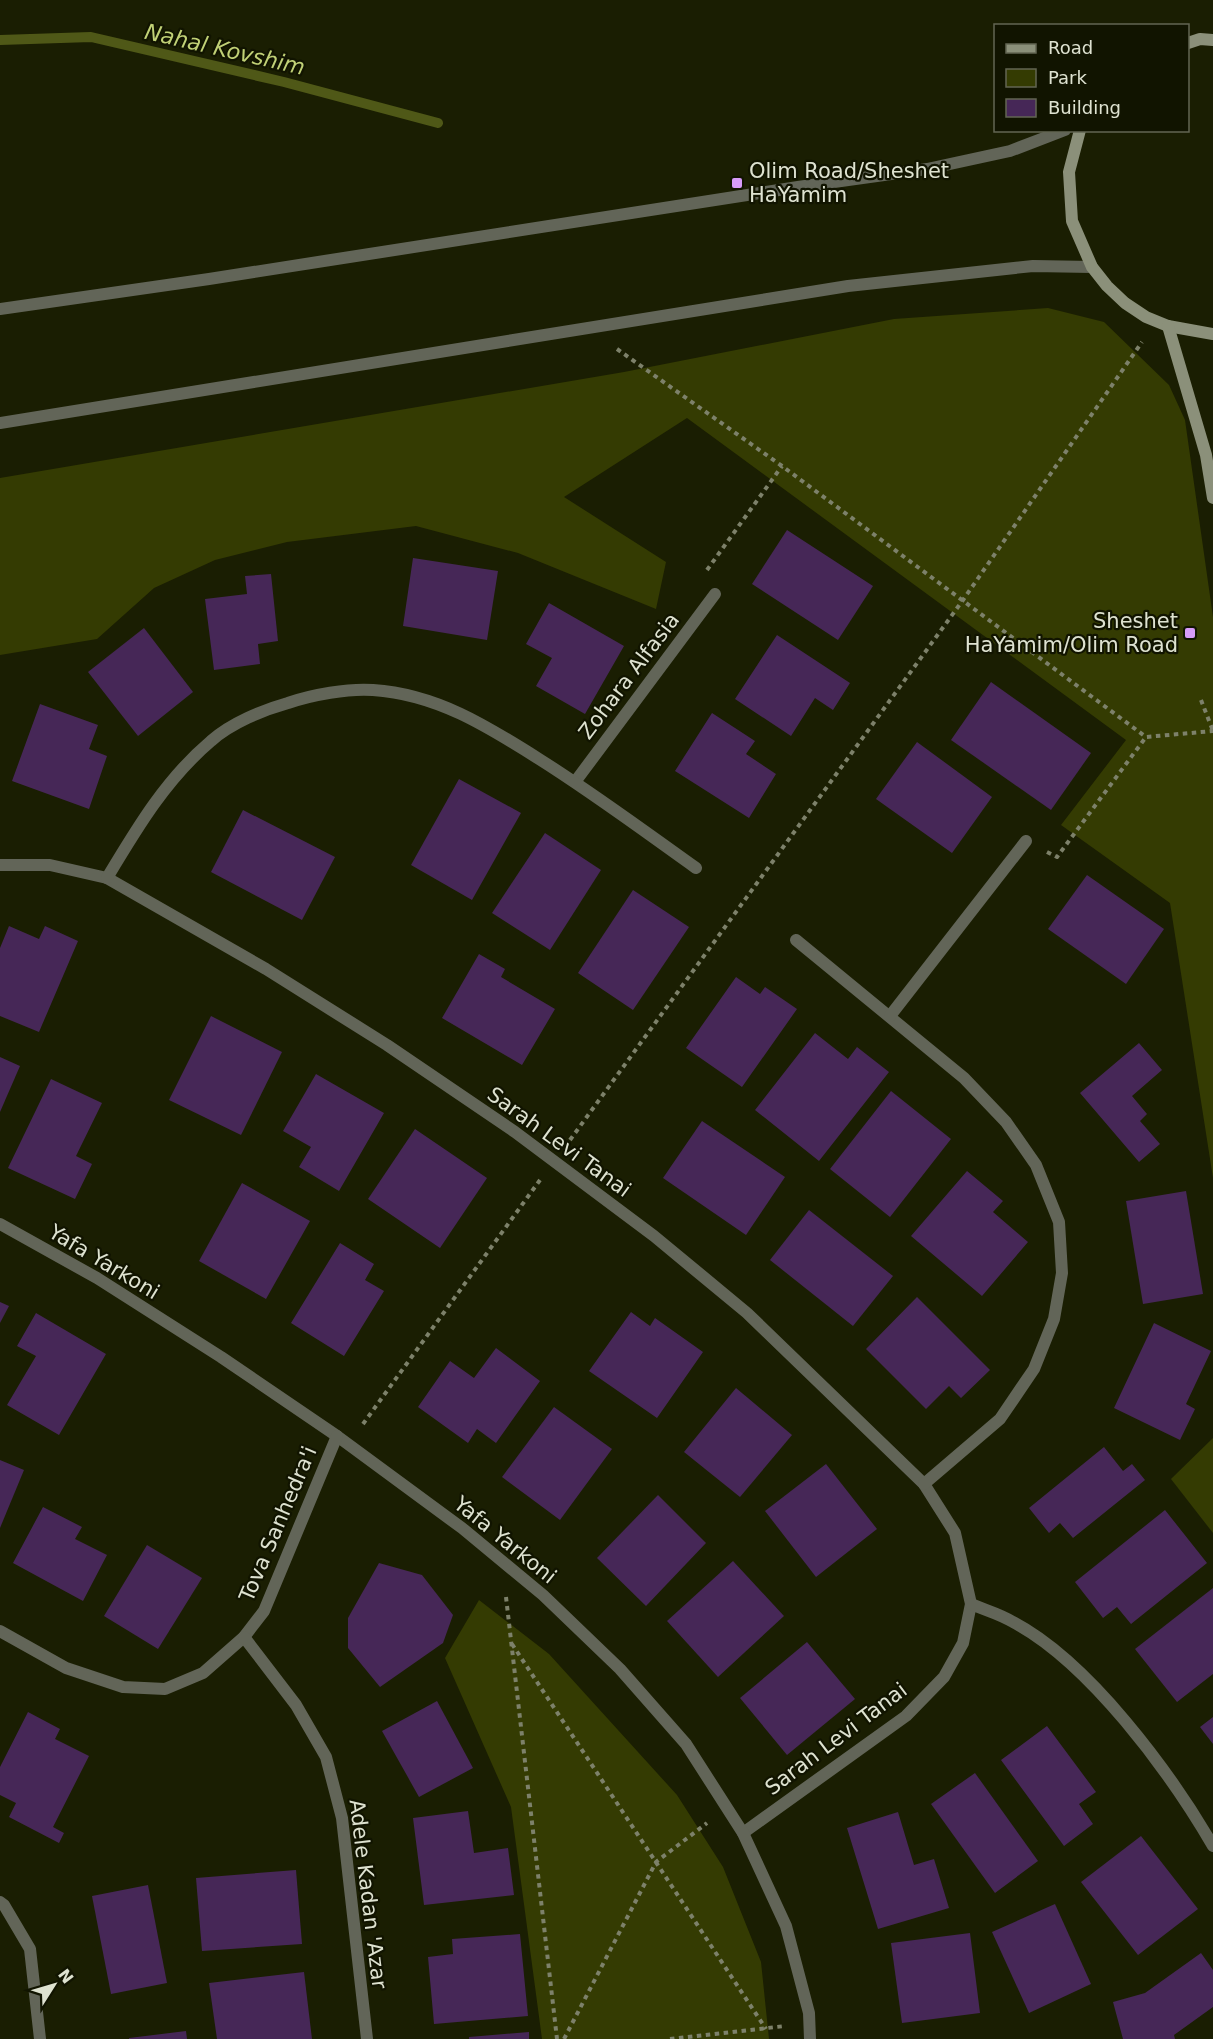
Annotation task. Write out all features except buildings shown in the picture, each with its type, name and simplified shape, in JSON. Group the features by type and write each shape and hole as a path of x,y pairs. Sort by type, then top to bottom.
{"main road":[{"path":"1189,43 1200,39 1213,40"},
{"path":"1079,132 1069,172 1072,221 1092,267 1125,303 1156,321 1168,326 1213,334"},
{"path":"1168,326 1206,455 1213,498"}],"street":[{"path":"0,309 927,169 1010,151 1060,132"},
{"path":"0,423 848,286 1033,266 1092,267"},
{"name":"Zohara Alfasia","path":"575,782 715,594"},
{"path":"107,878 142,819 174,777 212,739 259,712 311,695 372,690 426,700 481,723 575,782 696,868"},
{"path":"890,1016 1026,841"},
{"name":"Sarah Levi Tanai","path":"0,865 50,865 107,878 266,969 387,1046 515,1132 654,1236 747,1313 924,1484 955,1533 971,1604 963,1643 944,1677 906,1716 743,1833"},
{"path":"796,940 964,1078 1006,1122 1036,1165 1059,1222 1062,1273 1054,1319 1034,1369 1000,1419 924,1484"},
{"name":"Yafa Yarkoni","path":"0,1224 97,1278 221,1357 337,1436 462,1528 543,1595 620,1669 686,1744 743,1833 786,1926 809,2013 810,2039"},
{"name":"Tova Sanhedra'i","path":"0,1630 66,1668 123,1687 165,1689 203,1673 244,1637 264,1611 337,1436"},
{"path":"971,1604 1014,1622 1050,1647 1088,1679 1142,1742 1213,1846"},
{"name":"Adele Kadan 'Azar","path":"244,1637 296,1705 326,1757 342,1818 367,2039"},
{"path":"0,1902 30,1949 40,2039"}],"path":[{"path":"348,1444 963,600 1156,321"},
{"path":"587,328 782,466 1146,737 1213,731 1201,700"},
{"path":"715,594 699,582 782,466"},
{"path":"1026,841 1057,857 1146,737"},
{"path":"502,1561 557,2039"},
{"path":"511,1643 766,2028"},
{"path":"564,2039 656,1862 727,1808"},
{"path":"670,2039 809,2023"}],"green space":[{"path":"1048,308 1104,322 1169,385 1185,420 1213,617 1213,1178 1170,903 1061,825 1126,740 687,418 564,497 666,562 656,609 518,553 416,526 287,542 215,560 154,588 97,639 0,655 0,478 624,372 894,319"},
{"path":"1213,1438 1213,1533 1171,1479"},
{"path":"479,1600 549,1654 677,1795 723,1867 761,1962 769,2039 542,2039 511,1807 445,1658"}],"waterway":[{"name":"Nahal Kovshim","path":"0,40 91,37 284,82 438,123"}],"place":[{"name":"Olim Road/Sheshet HaYamim","path":"737,183"},
{"name":"Sheshet HaYamim/Olim Road","path":"1190,633"}]}
